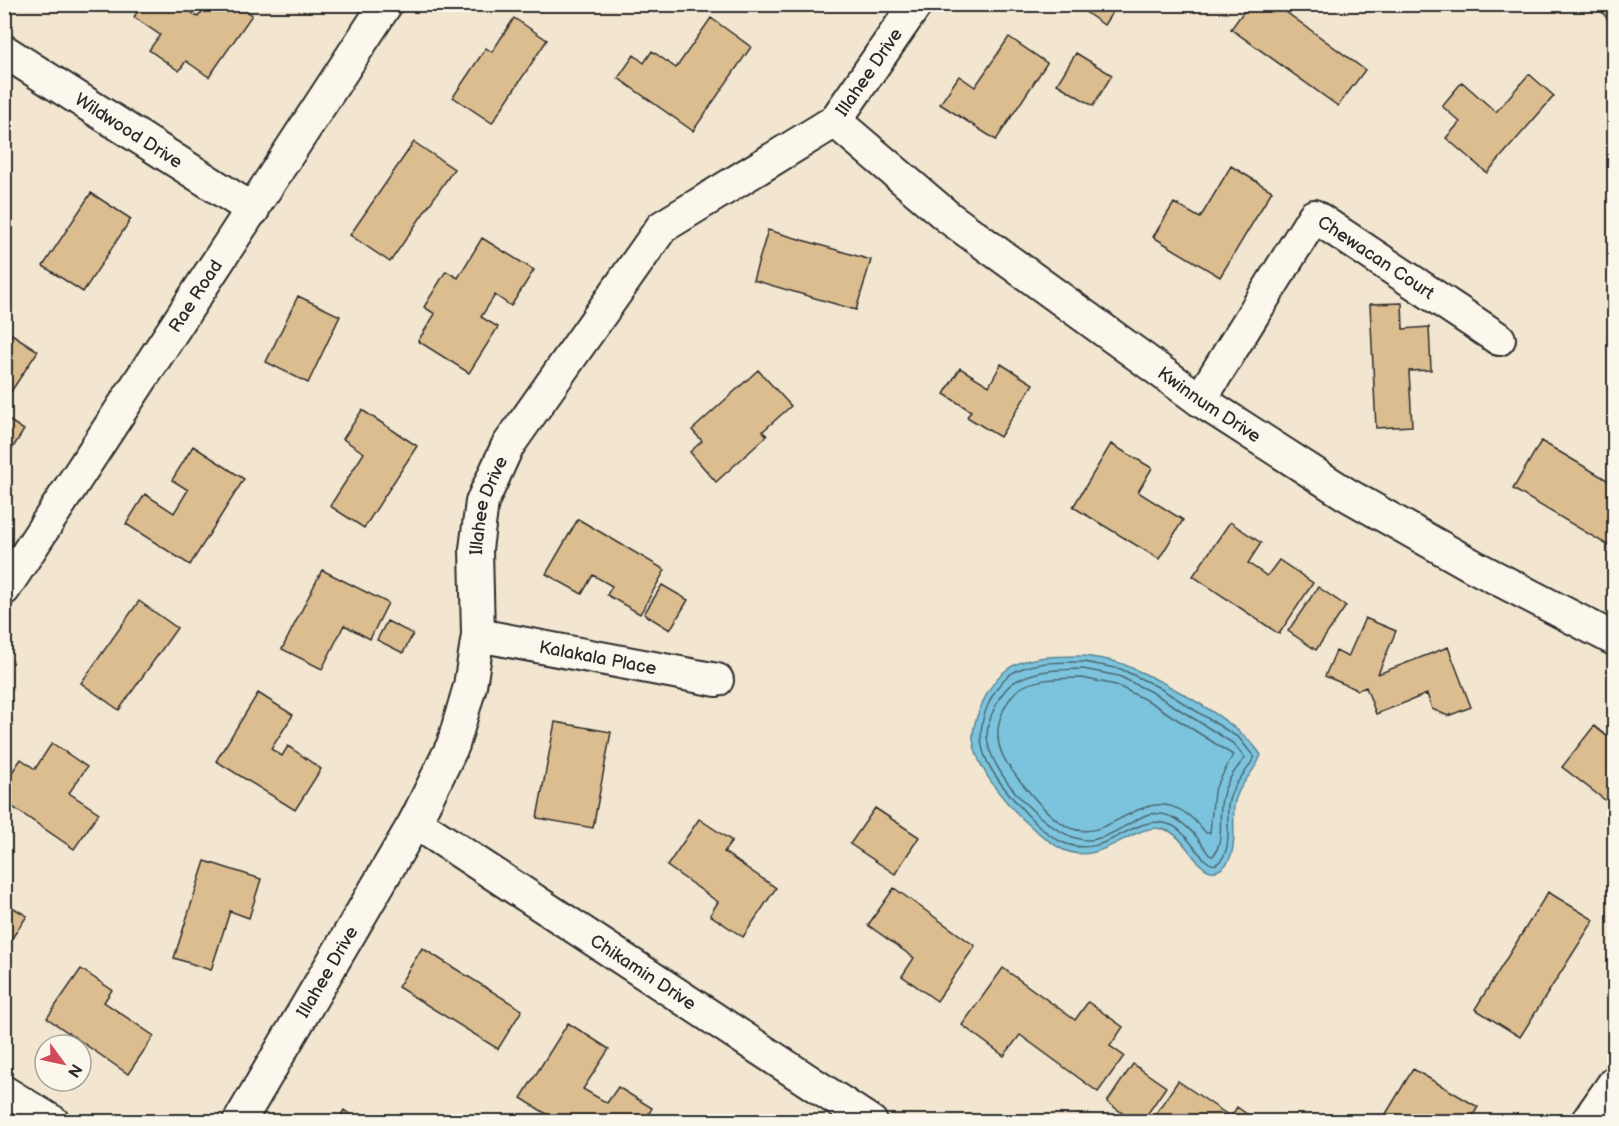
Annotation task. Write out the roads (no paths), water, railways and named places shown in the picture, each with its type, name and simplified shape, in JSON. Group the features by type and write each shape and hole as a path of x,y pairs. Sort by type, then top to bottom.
{"street":[{"name":"Rae Road","path":"4,589 386,4"},
{"name":"Illahee Drive","path":"239,1122 415,822 453,745 470,686 478,635 476,549 482,502 507,447 662,227 835,121 916,4"},
{"name":"Wildwood Drive","path":"4,51 253,210"},
{"name":"Kwinnum Drive","path":"835,121 881,163 948,217 1200,400 1346,494 1475,567 1614,639"},
{"name":"Chewacan Court","path":"1200,400 1314,216 1499,339"},
{"name":"Kalakala Place","path":"478,635 717,680"},
{"name":"Chikamin Drive","path":"415,822 871,1122"},
{"path":"1587,1122 1614,1083"},
{"path":"4,1092 53,1122"}],"water":[{"path":"1084,656 1120,663 1199,703 1236,729 1261,755 1236,799 1232,850 1226,865 1219,870 1206,869 1176,835 1156,828 1144,830 1089,853 1074,853 1058,847 1018,815 984,770 973,739 974,726 986,695 998,678 1013,666 1032,659"}]}
